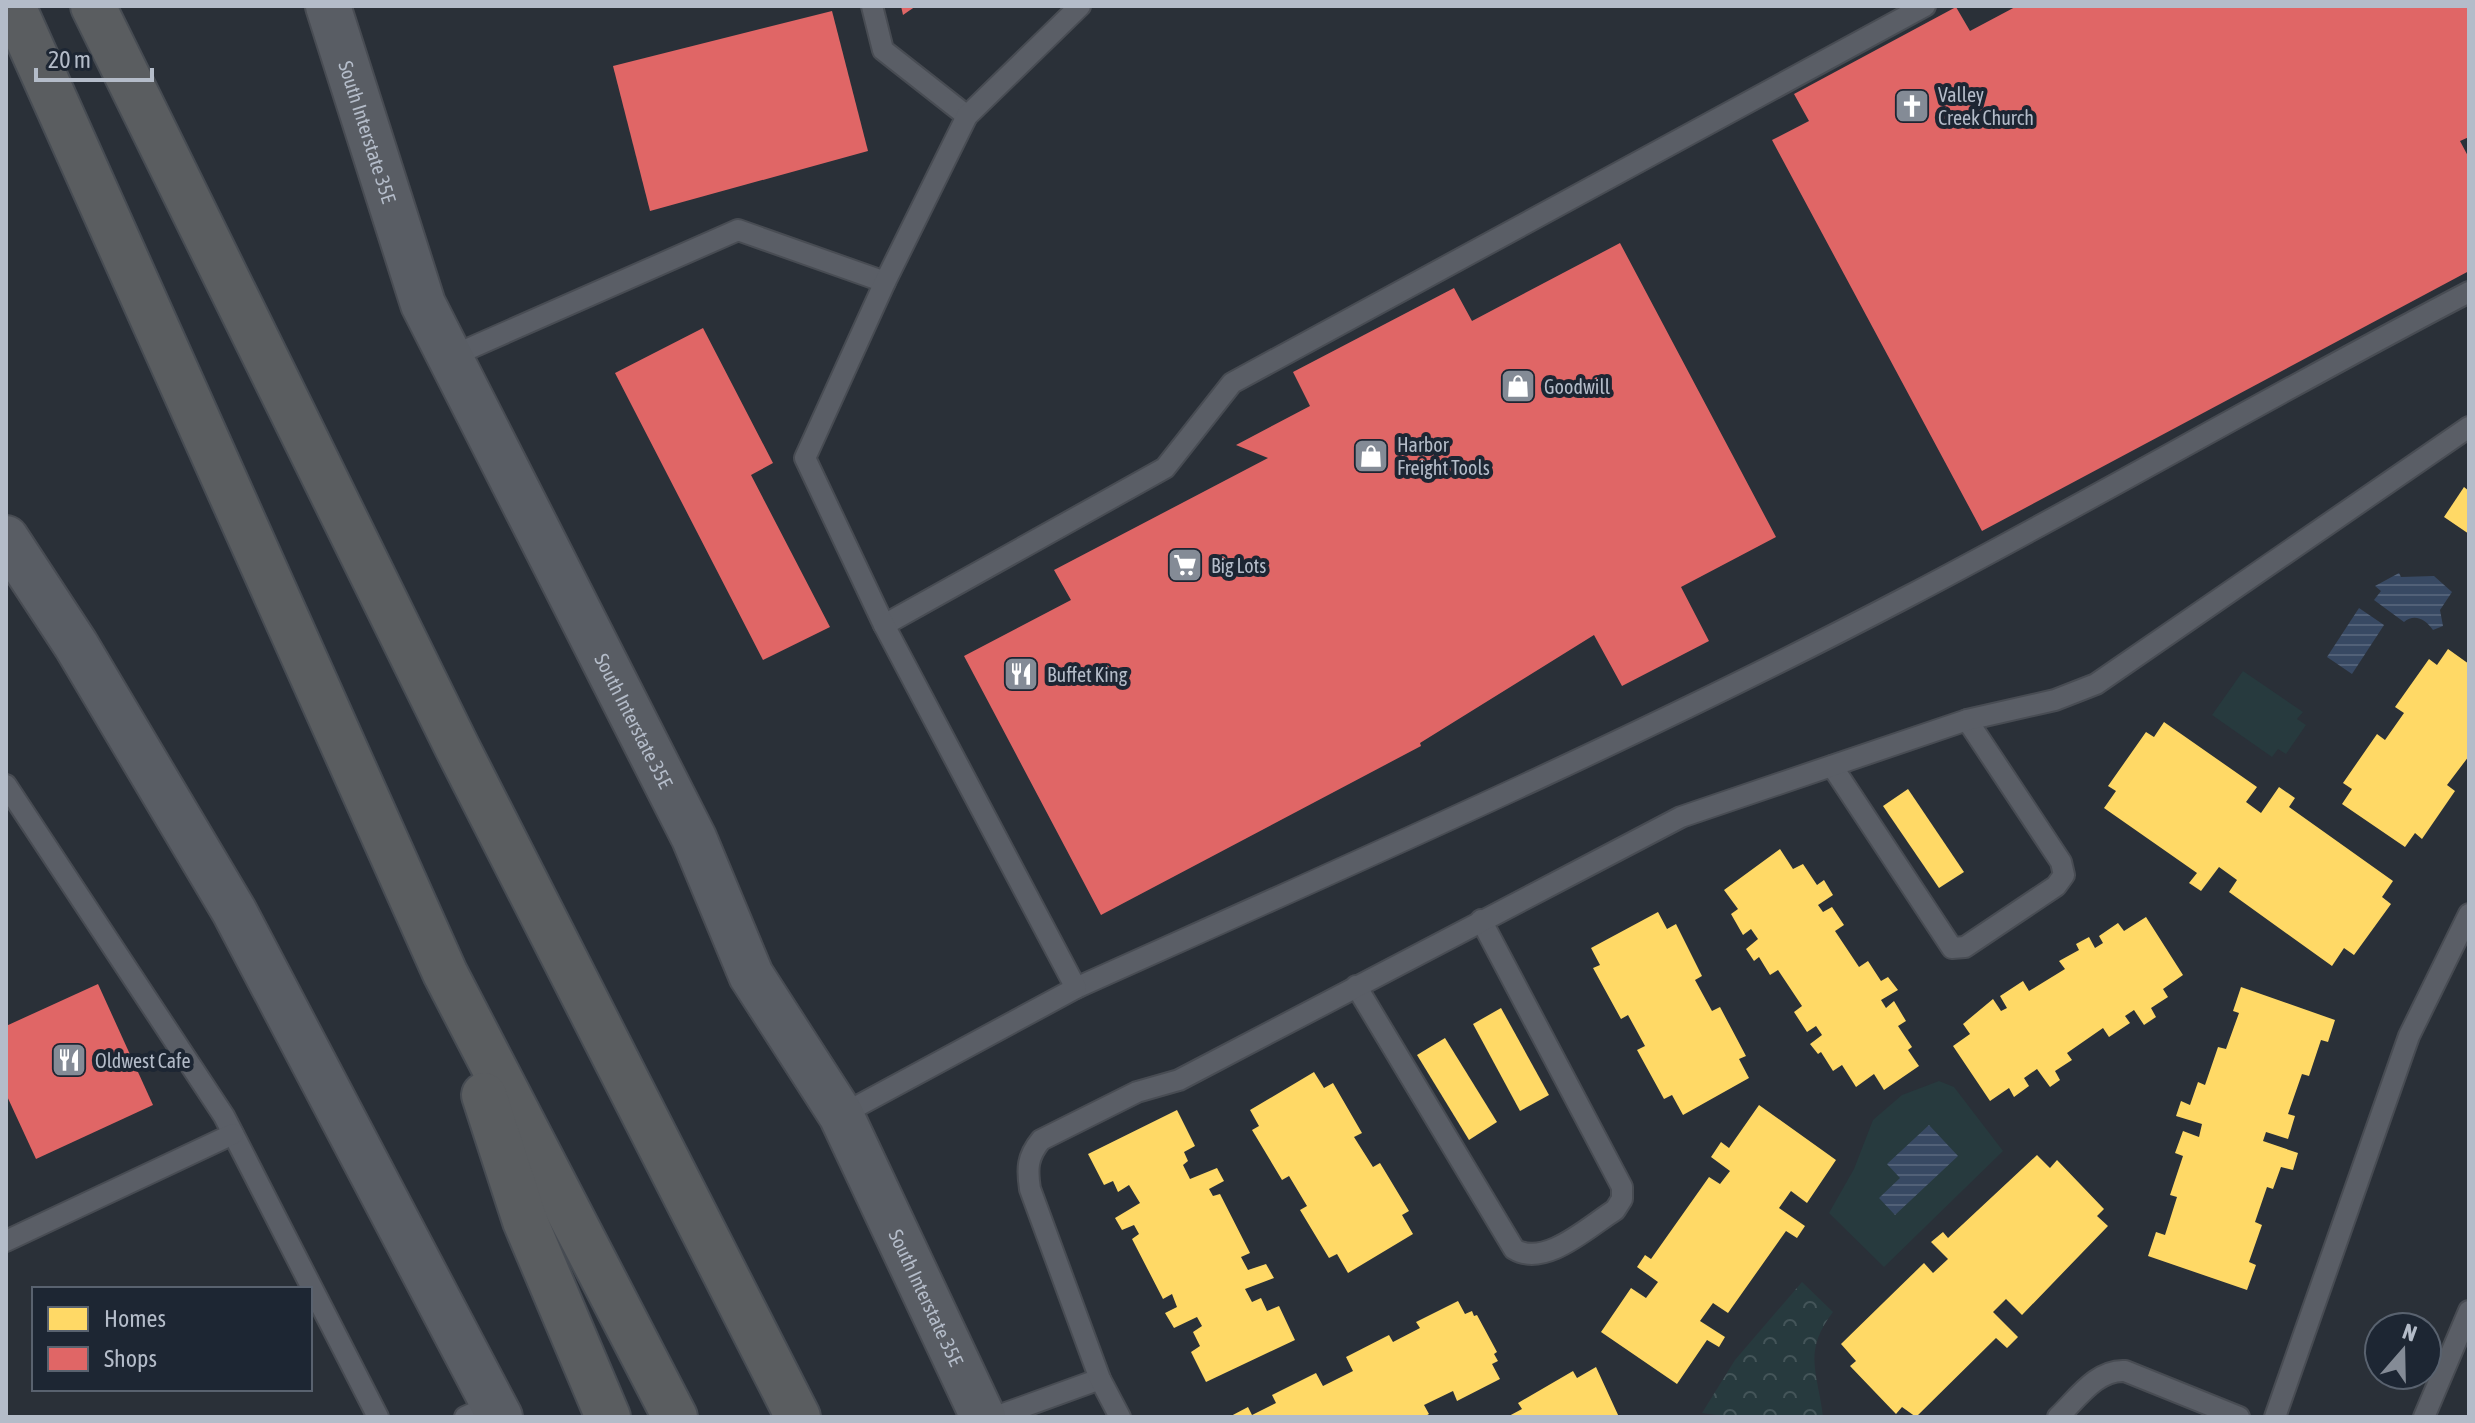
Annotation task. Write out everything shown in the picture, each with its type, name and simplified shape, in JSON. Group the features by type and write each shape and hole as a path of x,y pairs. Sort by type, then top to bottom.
{"highway":[{"path":"13,6 445,973 675,1417"},
{"path":"93,6 457,747 798,1417"},
{"path":"445,973 525,1221 608,1417"}],"main road":[{"name":"South Interstate 35E","path":"328,6 423,304 694,838 751,975 841,1115 983,1417"},
{"path":"9,552 76,645 234,911 486,1413"}],"lane":[{"path":"872,6 883,50 967,116"},
{"path":"1076,988 884,625 805,458 885,282 967,116 1080,6"},
{"path":"884,625 1165,468 1232,383 1925,6"},
{"path":"450,357 738,230 885,282"},
{"path":"841,1115 1076,988 1501,796 1904,599 2319,370 2469,292"},
{"path":"1120,1417 1100,1379 1030,1189 1027,1170 1030,1153 1055,1130 1137,1092 1179,1080 1681,817 1967,720 2055,700 2096,684 2469,427"},
{"path":"1832,766 1952,948 1965,947 2056,886 2064,875 2061,862 1967,720"},
{"path":"6,785 233,1134 311,1287"},
{"path":"2275,1417 2409,1036 2469,914"},
{"path":"1356,986 1514,1249 1526,1256 1542,1255 1615,1210 1622,1199 1622,1187 1481,920"},
{"path":"6,1241 233,1134"},
{"path":"312,1288 378,1417"},
{"path":"2424,1417 2469,1311"},
{"path":"2058,1417 2101,1376 2112,1370 2125,1371 2239,1417"},
{"path":"995,1417 1100,1379"}],"green space":[{"path":"2243,671 2303,712 2297,719 2306,725 2286,754 2278,749 2272,757 2212,715"},
{"path":"1939,1081 1954,1087 2003,1151 1884,1267 1829,1213 1854,1169 1873,1120 1902,1095"},
{"path":"1802,1282 1833,1312 1823,1326 1815,1351 1814,1363 1823,1417 1731,1417 1702,1413 1735,1360"}],"water":[{"path":"2399,573 2401,577 2434,576 2452,592 2440,610 2443,626 2433,630 2416,618 2404,622 2374,600 2381,591 2375,586"},
{"path":"2359,608 2384,625 2352,674 2327,657"},
{"path":"1929,1125 1958,1156 1895,1215 1879,1198 1900,1178 1887,1164"}],"building: Homes":[{"path":"2464,487 2469,491 2469,534 2444,517"},
{"path":"2448,649 2469,664 2469,756 2447,785 2455,791 2422,839 2415,833 2405,847 2342,804 2352,789 2343,783 2377,734 2385,740 2404,713 2395,707 2429,659 2437,665"},
{"path":"2164,722 2257,787 2246,802 2261,813 2279,787 2295,798 2289,807 2393,881 2382,897 2391,904 2354,955 2344,948 2332,966 2229,892 2237,880 2219,867 2201,891 2189,883 2197,873 2104,808 2116,791 2108,786 2146,732 2154,737"},
{"path":"1908,789 1964,872 1939,888 1883,806"},
{"path":"1780,849 1793,869 1803,864 1817,885 1824,880 1833,895 1818,905 1823,912 1832,907 1844,925 1835,931 1859,967 1868,961 1881,981 1888,977 1898,990 1881,1000 1886,1008 1894,1001 1906,1021 1898,1026 1912,1047 1908,1050 1919,1066 1884,1090 1874,1074 1856,1087 1842,1065 1833,1071 1821,1052 1818,1054 1810,1044 1822,1035 1816,1026 1807,1032 1794,1012 1802,1006 1778,970 1770,975 1759,957 1754,961 1746,949 1758,939 1751,929 1743,935 1731,914 1738,909 1724,890"},
{"path":"1658,912 1667,929 1676,924 1702,976 1695,980 1712,1011 1720,1007 1746,1056 1739,1059 1749,1078 1683,1115 1672,1095 1664,1099 1637,1050 1645,1046 1628,1015 1621,1019 1593,968 1600,965 1591,948"},
{"path":"2146,917 2183,975 2163,989 2168,997 2151,1008 2156,1017 2144,1025 2134,1010 2125,1016 2130,1023 2109,1037 2103,1028 2067,1053 2072,1060 2055,1071 2060,1080 2050,1087 2037,1069 2024,1078 2029,1086 2014,1097 2009,1088 1990,1101 1953,1046 1970,1034 1963,1024 1993,999 2001,1011 2007,1008 2000,996 2023,981 2029,991 2065,969 2059,961 2079,950 2076,944 2089,937 2095,948 2103,943 2099,936 2118,923 2124,931"},
{"path":"2241,987 2335,1020 2328,1042 2321,1040 2309,1076 2302,1074 2288,1114 2295,1116 2288,1139 2266,1132 2263,1141 2298,1153 2293,1170 2281,1167 2273,1189 2267,1187 2255,1222 2262,1225 2249,1262 2256,1265 2247,1290 2148,1256 2156,1232 2165,1235 2177,1197 2170,1195 2183,1156 2175,1153 2183,1131 2199,1137 2202,1124 2176,1116 2181,1101 2190,1105 2198,1082 2205,1085 2218,1047 2226,1049 2239,1013 2233,1011"},
{"path":"1501,1008 1549,1095 1520,1111 1473,1024"},
{"path":"1445,1038 1497,1122 1469,1140 1417,1055"},
{"path":"1314,1072 1324,1088 1333,1083 1362,1133 1354,1137 1373,1167 1380,1163 1409,1211 1402,1215 1413,1234 1348,1273 1337,1254 1329,1258 1300,1210 1307,1206 1289,1176 1282,1180 1252,1130 1259,1126 1250,1110"},
{"path":"1759,1105 1836,1160 1807,1203 1791,1191 1779,1208 1805,1226 1797,1238 1786,1231 1728,1313 1713,1303 1700,1321 1725,1337 1719,1347 1707,1340 1677,1384 1601,1332 1631,1288 1646,1298 1658,1282 1637,1267 1645,1255 1651,1259 1709,1177 1720,1184 1730,1171 1711,1157 1721,1142 1729,1148"},
{"path":"1177,1110 1195,1146 1184,1152 1188,1161 1183,1165 1190,1179 1217,1168 1224,1181 1209,1189 1213,1196 1220,1194 1250,1253 1241,1257 1248,1270 1266,1264 1274,1278 1245,1289 1252,1302 1261,1298 1267,1311 1279,1306 1295,1340 1206,1382 1191,1352 1200,1346 1193,1332 1202,1326 1197,1317 1174,1328 1165,1313 1177,1307 1172,1294 1163,1299 1132,1239 1139,1234 1134,1225 1122,1230 1115,1218 1140,1203 1129,1185 1118,1192 1113,1181 1104,1185 1088,1154"},
{"path":"2037,1155 2050,1168 2057,1160 2104,1209 2097,1216 2108,1226 2022,1315 2006,1299 1993,1312 2018,1337 2007,1348 1996,1338 1916,1417 1902,1407 1896,1414 1850,1366 1856,1361 1841,1344 1924,1263 1933,1273 1948,1259 1931,1242 1943,1232 1948,1238"},
{"path":"1458,1301 1465,1314 1472,1311 1474,1316 1477,1315 1497,1352 1494,1354 1498,1361 1492,1364 1500,1379 1457,1401 1453,1391 1424,1405 1429,1414 1424,1417 1229,1417 1248,1407 1252,1415 1276,1403 1272,1395 1316,1373 1323,1386 1353,1371 1346,1357 1389,1335 1393,1342 1420,1328 1416,1322"},
{"path":"1596,1367 1619,1417 1507,1417 1522,1409 1518,1403 1573,1371 1577,1378"}],"building: Shops":[{"path":"901,6 916,6 903,15"},
{"path":"2017,6 2467,6 2469,137 2460,141 2469,158 2469,271 1982,531 1772,140 1809,121 1794,94 1956,7 1970,31"},
{"path":"832,11 868,151 650,211 613,66"},
{"path":"1620,243 1776,537 1681,587 1709,641 1622,686 1594,635 1420,743 1421,746 1101,915 964,656 1071,600 1054,570 1268,458 1236,445 1310,406 1293,372 1454,288 1472,321"},
{"path":"703,328 773,463 751,475 830,627 763,660 615,373"},
{"name":"Oldwest Cafe","path":"98,984 153,1105 36,1159 6,1094 6,1026"}],"place":[{"name":"Valley Creek Church","path":"1912,106"},
{"name":"Goodwill","path":"1518,386"},
{"name":"Harbor Freight Tools","path":"1371,456"},
{"name":"Big Lots","path":"1185,565"},
{"name":"Buffet King","path":"1021,674"},
{"name":"Oldwest Cafe","path":"69,1060"}]}
